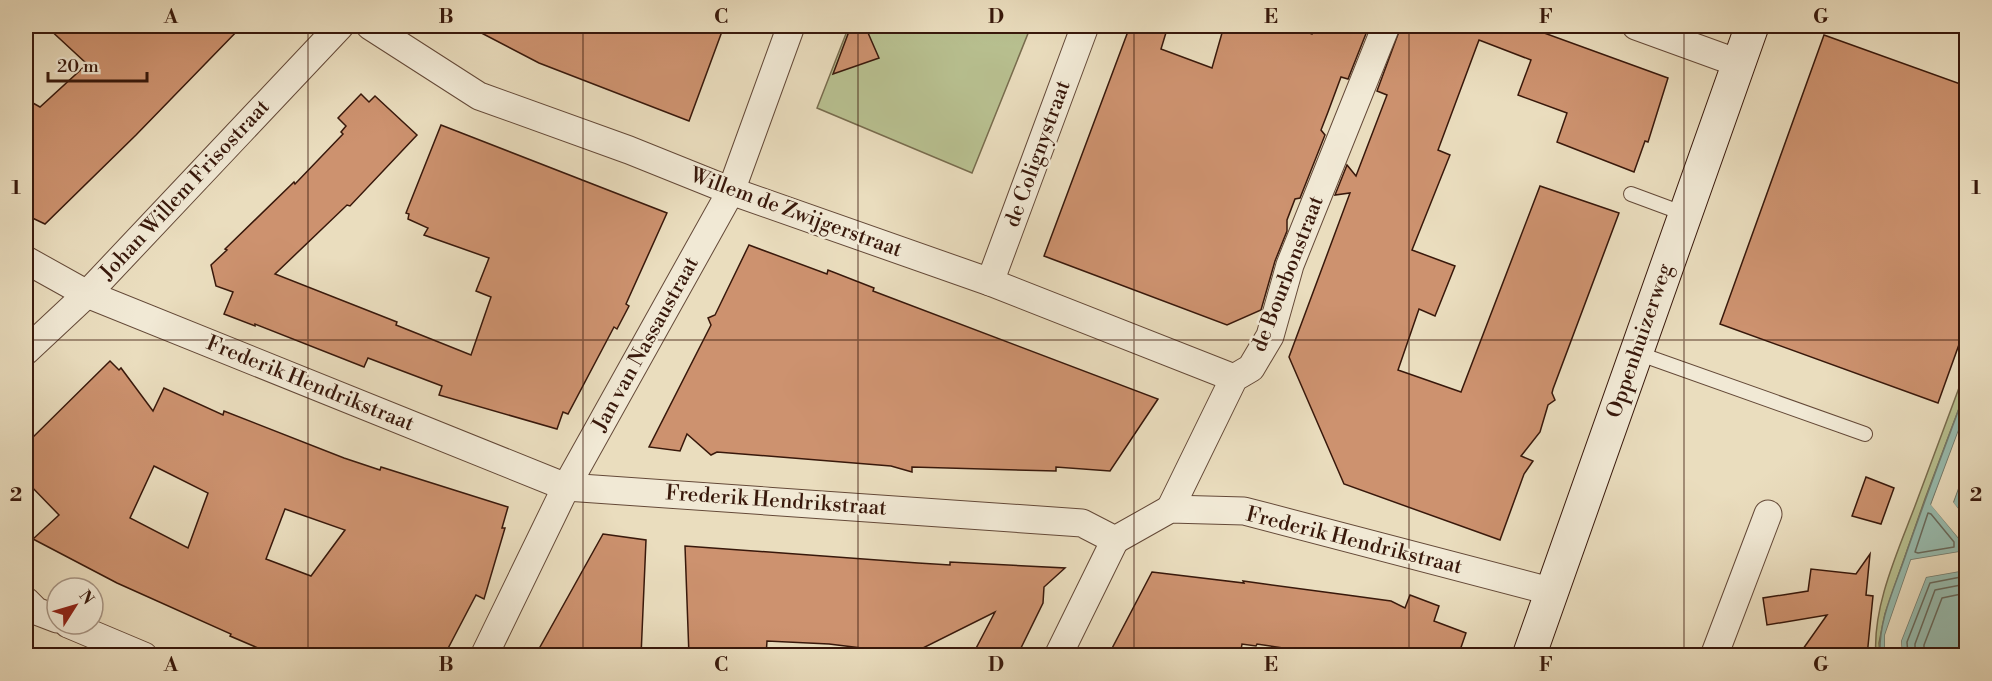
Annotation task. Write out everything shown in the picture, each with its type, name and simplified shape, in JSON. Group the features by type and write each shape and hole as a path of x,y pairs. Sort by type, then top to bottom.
{"main road":[{"name":"Oppenhuizerweg","path":"1528,656 1752,26"}],"street":[{"name":"Johan Willem Frisostraat","path":"26,351 87,294 340,26"},
{"name":"Willem de Zwijgerstraat","path":"370,26 479,96 629,150 731,191 990,282 1234,378"},
{"name":"Jan van Nassaustraat","path":"484,656 566,487 731,191 791,26"},
{"name":"de Colignystraat","path":"990,282 1085,26"},
{"name":"de Bourbonstraat","path":"1170,509 1234,378 1251,368 1270,336 1290,265 1386,26"},
{"path":"1636,26 1738,63"},
{"name":"Frederik Hendrikstraat","path":"26,260 87,294 566,487 1082,524 1115,540"},
{"name":"Frederik Hendrikstraat","path":"1170,509 1244,511 1550,591"},
{"path":"1058,656 1115,540 1170,509"},
{"path":"1714,656 1768,514"},
{"path":"26,601 36,610 45,614"},
{"path":"96,636 144,656"}],"lane":[{"path":"1631,194 1685,214"},
{"path":"1636,353 1865,434"}],"green space":[{"path":"849,26 1031,26 972,173 817,108"},
{"path":"1966,369 1966,390 1885,614 1879,643 1880,655 1876,656 1878,618 1894,560"}],"water":[{"path":"1966,390 1966,411 1931,504 1962,542 1959,552 1911,560 1885,635 1885,655 1880,656 1884,617 1888,604"},
{"path":"1966,467 1966,519 1953,503"},
{"path":"1966,570 1966,655 1902,655 1901,641 1926,577"}],"pier":[{"path":"1966,411 1966,419 1935,504 1965,541 1962,553 1914,563 1888,636 1888,656 1885,655 1885,635 1911,560 1959,552 1962,542 1931,505"},
{"path":"1966,464 1953,502 1966,522 1950,503"},
{"path":"1966,567 1966,570 1926,577 1901,641 1902,655 1899,656 1898,641 1923,575"}],"building":[{"path":"46,26 242,26 45,224 26,215 26,99 40,107 87,64"},
{"path":"468,26 724,26 689,121 539,63"},
{"path":"851,26 865,26 879,58 833,74"},
{"path":"1130,26 1168,26 1161,49 1212,68 1224,26 1238,26 1262,32 1265,26 1291,26 1312,34 1315,26 1369,26 1348,79 1341,77 1321,130 1325,135 1300,198 1295,199 1287,220 1287,231 1275,261 1261,310 1227,325 1044,256"},
{"path":"1401,26 1525,26 1668,78 1648,142 1645,141 1634,172 1557,142 1567,113 1518,95 1531,60 1479,40 1438,150 1450,155 1412,250 1455,266 1435,316 1419,309 1398,370 1461,392 1540,186 1619,213 1553,389 1555,400 1548,405 1540,432 1521,456 1533,461 1524,474 1500,540 1344,484 1289,357 1350,193 1335,195 1347,165 1356,176 1387,95 1377,91"},
{"path":"1824,35 1966,86 1966,325 1938,403 1720,324"},
{"path":"361,94 369,102 375,96 417,135 350,206 347,205 275,274 397,322 396,325 471,355 491,297 476,291 489,258 424,235 428,228 408,219 409,214 406,213 441,125 667,213 626,304 629,306 617,329 614,327 568,414 563,412 557,429 439,395 442,386 368,358 364,367 224,314 233,292 216,286 211,265 343,134 341,132 346,126 338,118"},
{"path":"749,245 827,274 828,270 874,288 873,291 1158,399 1110,471 1056,467 1056,471 912,467 912,472 891,466 717,452 711,455 687,434 680,451 649,447 711,325 708,318 715,315"},
{"path":"110,361 119,370 121,368 153,411 164,388 223,415 224,411 344,458 380,470 381,467 508,507 502,528 505,528 484,599 476,595 444,656 277,656 117,583 33,539 59,515 26,481 26,444","holes":["154,466 208,493 188,548 130,518","285,509 345,530 311,576 266,559"]},
{"path":"1866,477 1894,488 1881,524 1852,516"},
{"path":"603,534 646,540 641,656 535,656"},
{"path":"685,546 950,565 950,562 1065,568 1044,587 1043,603 1017,656 972,656 995,612 911,654 829,644 767,641 766,656 689,656"},
{"path":"1870,554 1866,595 1873,596 1867,656 1798,656 1827,615 1767,625 1763,598 1808,591 1811,569 1856,574"},
{"path":"1152,572 1244,583 1243,581 1391,601 1405,608 1410,595 1439,606 1434,621 1466,633 1458,656 1413,656 1392,648 1389,656 1335,656 1257,644 1256,646 1242,644 1240,656 1108,656"}]}
